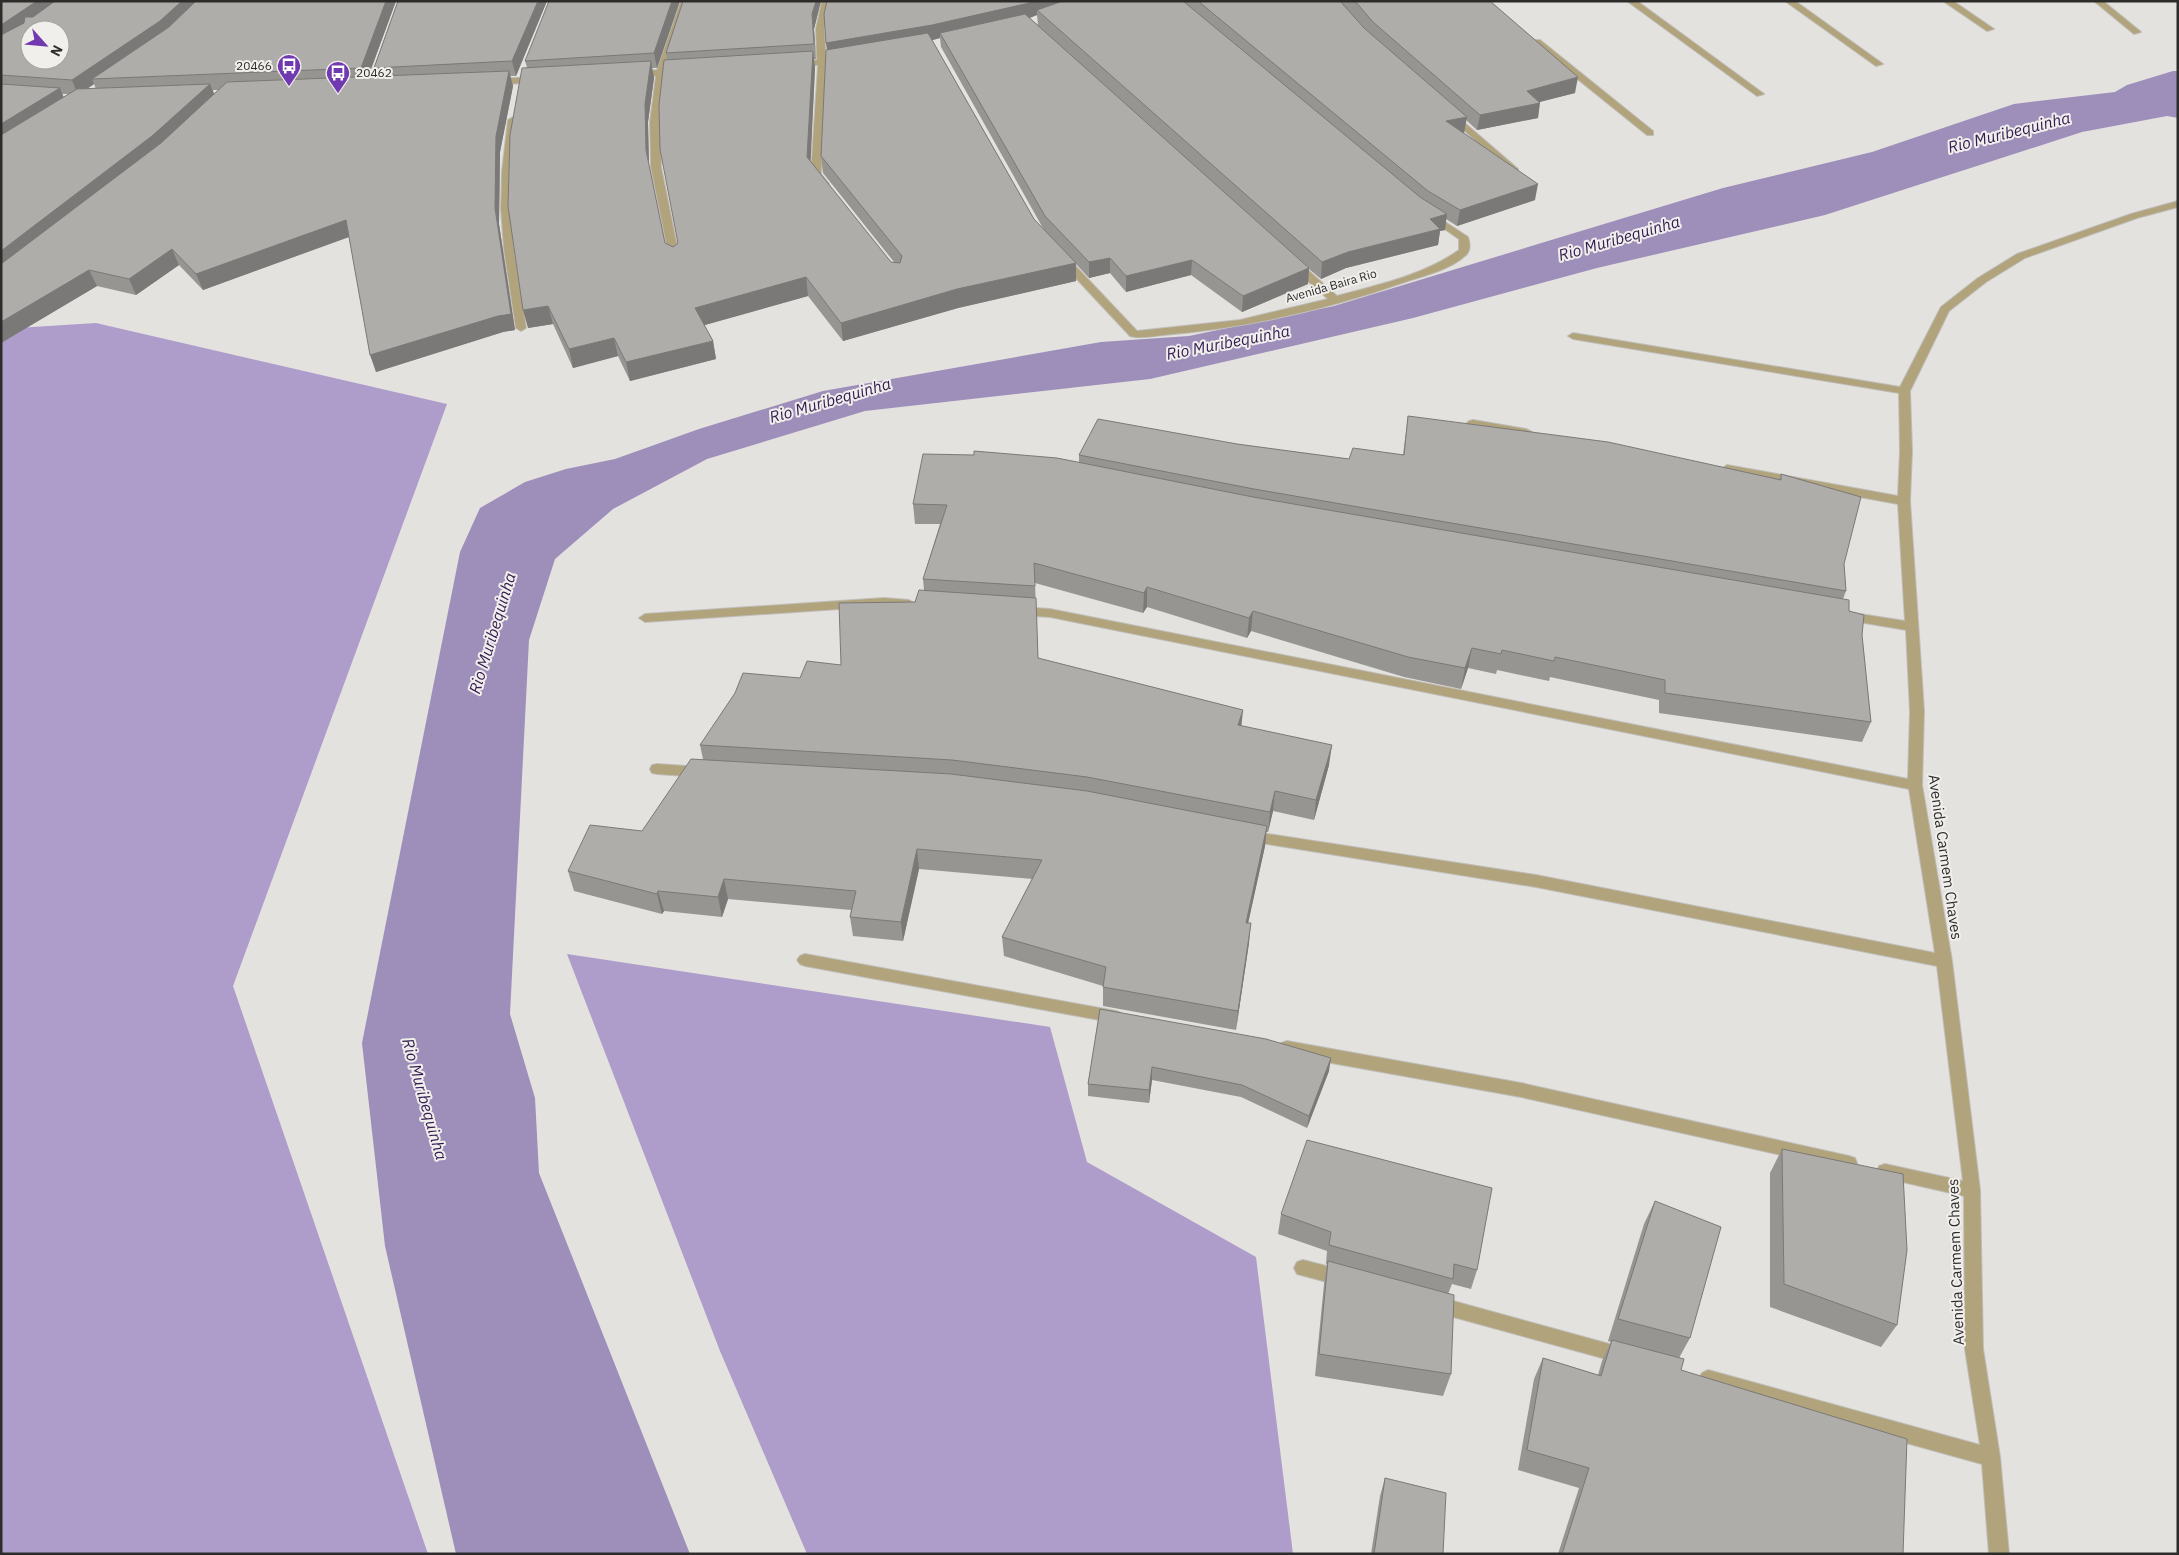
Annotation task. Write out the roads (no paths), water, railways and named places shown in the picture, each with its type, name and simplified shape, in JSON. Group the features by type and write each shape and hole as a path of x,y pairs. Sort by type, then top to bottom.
{"street":[{"path":"675,261 656,167 656,122 661,73 685,1"},
{"path":"826,1 820,29 822,63 816,174 833,196"},
{"path":"1631,1 1760,94"},
{"path":"1789,1 1879,64"},
{"path":"1947,1 1990,29"},
{"path":"2098,1 2138,32"},
{"path":"1530,37 1650,133"},
{"path":"784,65 850,59"},
{"path":"623,75 689,71"},
{"path":"480,82 548,79"},
{"path":"515,107 507,152 505,201 521,328"},
{"path":"1444,108 1518,173"},
{"name":"Avenida Carmem Chaves","path":"1999,1554 1992,1457 1974,1349 1972,1190 1944,961 1915,784 1917,711 1904,501 1906,451 1904,391 1945,309 1982,280 2021,256 2134,216 2178,204"},
{"name":"Avenida Baira Rio","path":"1053,249 1134,334 1241,323 1335,300 1432,270 1451,261 1463,251 1465,243 1463,237 1422,210"},
{"path":"1291,260 1335,300"},
{"path":"1573,336 1904,391"},
{"path":"1473,423 1541,435"},
{"path":"1718,467 1904,501"},
{"path":"645,618 884,602 923,604"},
{"path":"1001,610 1050,613 1915,784"},
{"path":"1835,614 1913,627"},
{"path":"657,769 716,772"},
{"path":"1235,834 1536,881 1944,961"},
{"path":"805,960 1129,1019"},
{"path":"1276,1046 1521,1090 1972,1190"},
{"path":"1303,1268 1361,1283"},
{"path":"1418,1299 1638,1360"},
{"path":"1695,1375 1992,1457"}],"water":[{"name":"Rio Muribequinha","path":"2178,71 2178,118 2167,116 2082,132 1825,215 1597,268 1413,318 1150,379 865,411 707,459 613,509 555,559 529,640 510,1014 535,1098 539,1173 690,1554 456,1554 385,1246 362,1043 460,552 480,508 525,482 566,469 615,459 699,429 823,391 1101,342 1189,336 1334,306 1723,188 1872,152 2014,104 2115,92 2127,85"}],"place":[{"name":"20466","path":"289,87"},
{"name":"20462","path":"338,94"}]}
